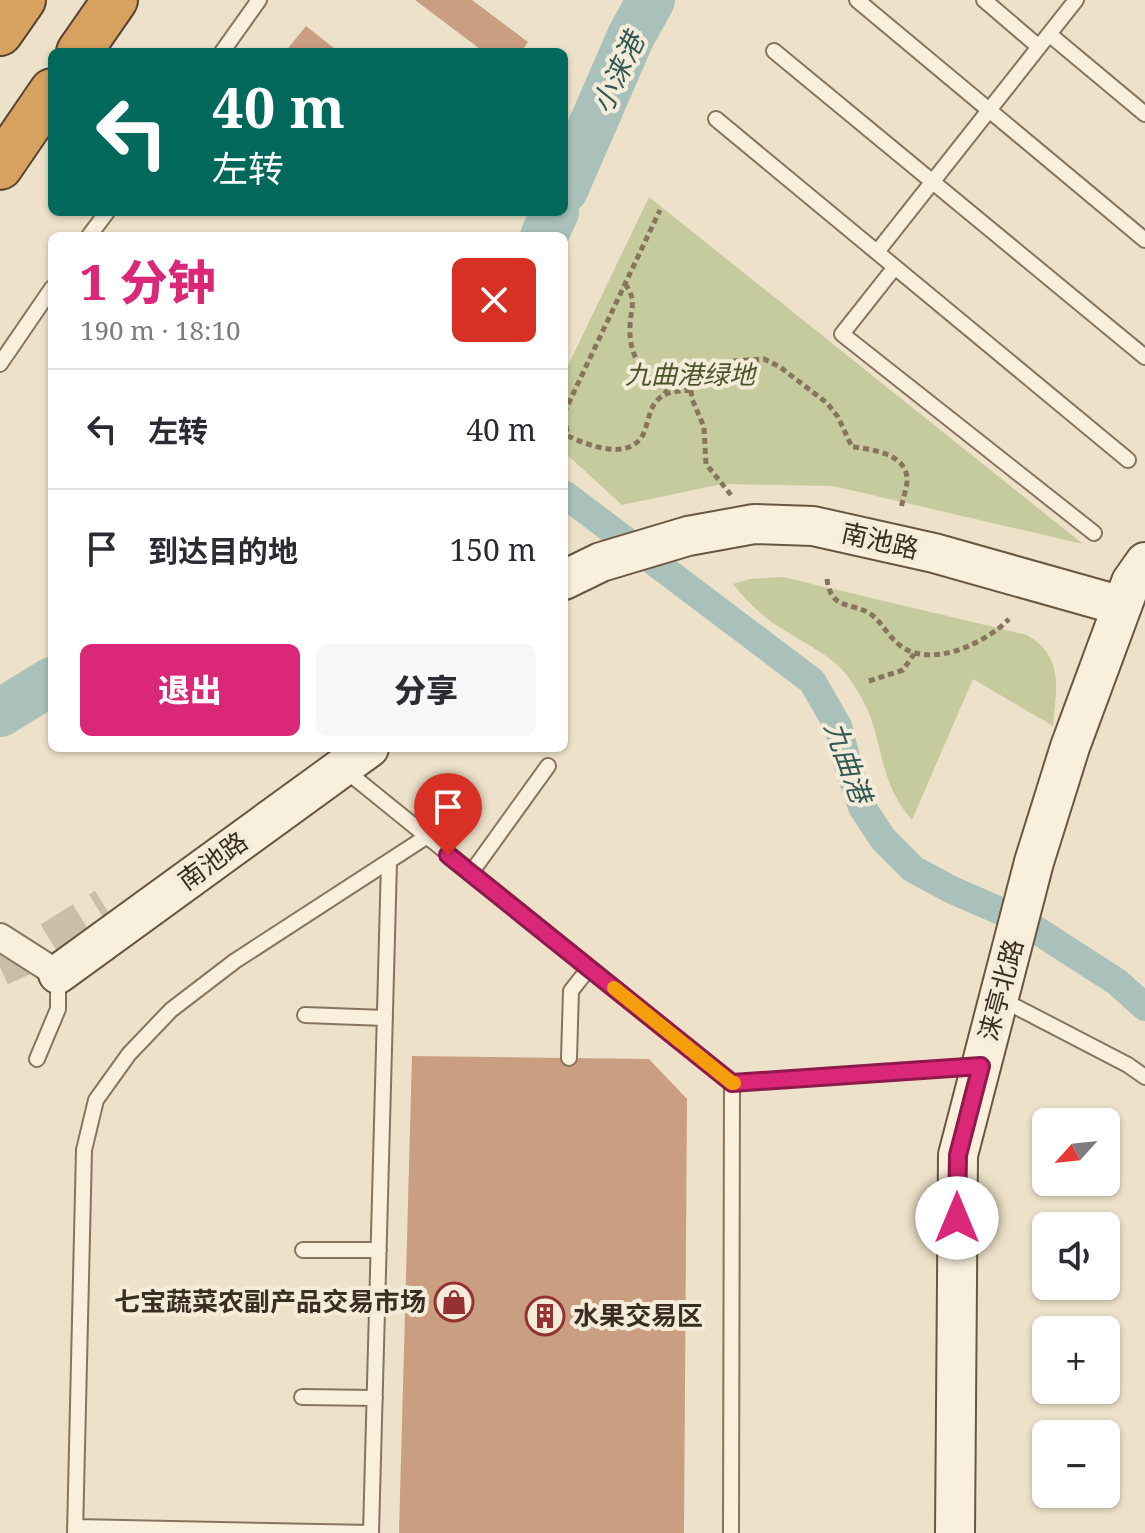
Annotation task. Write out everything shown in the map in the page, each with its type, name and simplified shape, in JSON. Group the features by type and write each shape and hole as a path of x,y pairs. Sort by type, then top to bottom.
{"highway":[{"path":"0,33 23,0"},
{"path":"82,48 115,0"},
{"path":"0,167 48,97"}],"street":[{"name":"南池路","path":"568,578 617,557 688,536 754,524 813,526 934,553 1136,584"},
{"path":"568,603 625,577 617,557"},
{"name":"涞亭北路","path":"955,1533 958,1155 1034,862 1070,747 1136,584"},
{"name":"南池路","path":"105,907 346,755"},
{"name":"南池路","path":"58,974 346,755"},
{"path":"0,937 58,974"}],"lane":[{"path":"225,48 259,0"},
{"path":"857,0 1145,240"},
{"path":"984,0 1039,47"},
{"path":"877,252 1076,0"},
{"path":"1049,34 1145,114"},
{"path":"774,51 1145,357"},
{"path":"716,119 1128,460"},
{"path":"895,267 842,334 1094,533"},
{"path":"0,364 48,294"},
{"path":"346,755 426,837 732,1083 981,1066"},
{"path":"471,873 548,766"},
{"path":"389,862 371,1533 75,1530 84,1150 96,1100 129,1054 171,1010 235,961 426,837"},
{"path":"569,1058 571,991 589,968"},
{"path":"37,1059 58,1009 58,974"},
{"path":"1003,982 1145,1077"},
{"path":"305,1015 385,1018"},
{"path":"731,1533 732,1083"},
{"path":"303,1250 379,1250"},
{"path":"302,1397 375,1398"}],"path":[{"path":"568,406 660,210"},
{"path":"625,284 633,298 630,329 637,362 644,374 668,393"},
{"path":"731,495 706,464 704,427 691,390 693,383 709,371 732,361 764,359 780,367 827,403 838,417 852,447 872,449 897,461 905,470 907,480 901,508"},
{"path":"568,436 591,446 616,450 629,447 644,434 653,405 659,398 668,393 691,390"},
{"path":"827,579 828,590 837,600 851,608 869,612 897,643 914,654 959,649 989,635 1009,619"},
{"path":"869,681 903,670 914,654"}],"green space":[{"name":"九曲港绿地","path":"649,197 1083,544 833,486 722,484 622,505 568,456 568,366"},
{"path":"783,577 1027,635 1048,654 1053,664 1056,687 1053,726 973,679 912,820 890,783 867,709 844,672 826,656 767,619 733,584 750,579"}],"building":[{"path":"415,0 472,0 528,42 524,48 479,48"},
{"path":"306,26 334,48 288,48"},
{"name":"水果交易区","path":"412,1056 649,1059 687,1099 684,1533 399,1533"}],"waterway":[{"name":"小涞港","path":"568,181 631,36 651,0"},
{"name":"小涞港","path":"546,232 553,216"},
{"name":"九曲港","path":"568,497 812,681 838,726 862,807 883,839 913,869 1021,920 1117,982 1145,1007"},
{"name":"小涞港","path":"0,713 48,683"}],"tunnel":[{"path":"0,967 29,954 105,907"}],"slow traffic":[{"path":"614,988 734,1083"}],"place":[{"name":"七宝蔬菜农副产品交易市场","path":"454,1302"},
{"name":"水果交易区","path":"545,1316"}],"route":[{"path":"448,855 732,1083 981,1066 958,1155 957,1218"}]}
